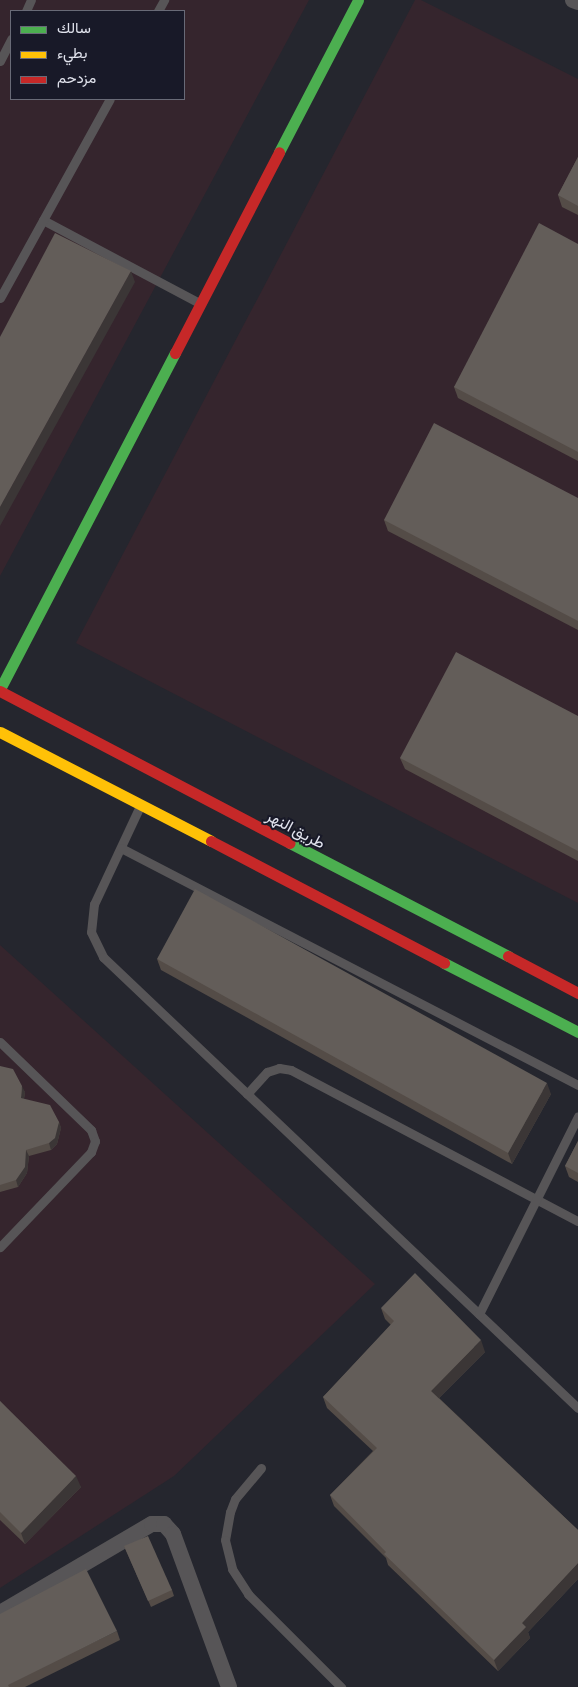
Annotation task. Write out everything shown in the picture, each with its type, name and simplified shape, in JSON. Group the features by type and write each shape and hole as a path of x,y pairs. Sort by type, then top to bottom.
{"main road":[{"path":"0,690 358,0"},
{"name":"طريق النهر","path":"0,690 578,993"},
{"path":"0,732 578,1032"}],"street":[{"path":"574,0 578,2"},
{"path":"0,1614 152,1524 164,1524 173,1534 227,1686"}],"lane":[{"path":"0,61 10,41"},
{"path":"0,298 109,100"},
{"path":"43,220 200,304"},
{"path":"141,805 94,904 91,917 95,946 103,958 578,1408"},
{"path":"120,848 578,1085"},
{"path":"0,1042 91,1130 95,1141 90,1152 0,1247"},
{"path":"247,1094 267,1072 279,1068 291,1070 578,1221"},
{"path":"479,1314 578,1116"},
{"path":"260,1468 235,1499 230,1512 225,1540 232,1569 248,1594 341,1687"}],"shaded area":[{"path":"0,0 309,0 0,576"},
{"path":"415,0 421,0 578,79 578,903 76,643"},
{"path":"0,945 375,1284 174,1476 0,1588"}],"building":[{"path":"578,157 578,206 558,195"},
{"path":"539,223 578,244 578,452 454,387"},
{"path":"55,233 131,271 0,507 0,337"},
{"path":"434,423 578,498 578,621 384,520"},
{"path":"456,652 578,716 578,851 400,758"},
{"path":"195,889 547,1083 508,1153 157,959"},
{"path":"0,1066 13,1069 22,1086 21,1098 50,1105 59,1122 55,1138 49,1143 26,1150 25,1167 16,1180 0,1185"},
{"path":"578,1141 578,1173 565,1166"},
{"path":"415,1273 481,1340 431,1391 578,1530 578,1563 522,1623 526,1627 494,1660 384,1554 386,1552 330,1495 377,1448 323,1397 394,1321 381,1308"},
{"path":"0,1401 76,1476 21,1533 0,1512"},
{"path":"148,1536 172,1590 148,1601 124,1546"},
{"path":"86,1569 117,1631 8,1685 9,1687 0,1687 0,1614"}],"traffic: fast":[{"path":"279,152 358,0"},
{"path":"0,689 175,353"},
{"path":"290,843 508,956"},
{"path":"444,963 578,1032"}],"traffic: slow":[{"path":"0,732 211,841"}],"traffic: jam":[{"path":"175,353 279,152"},
{"path":"0,691 290,843"},
{"path":"211,841 444,963"},
{"path":"508,956 578,993"}]}
